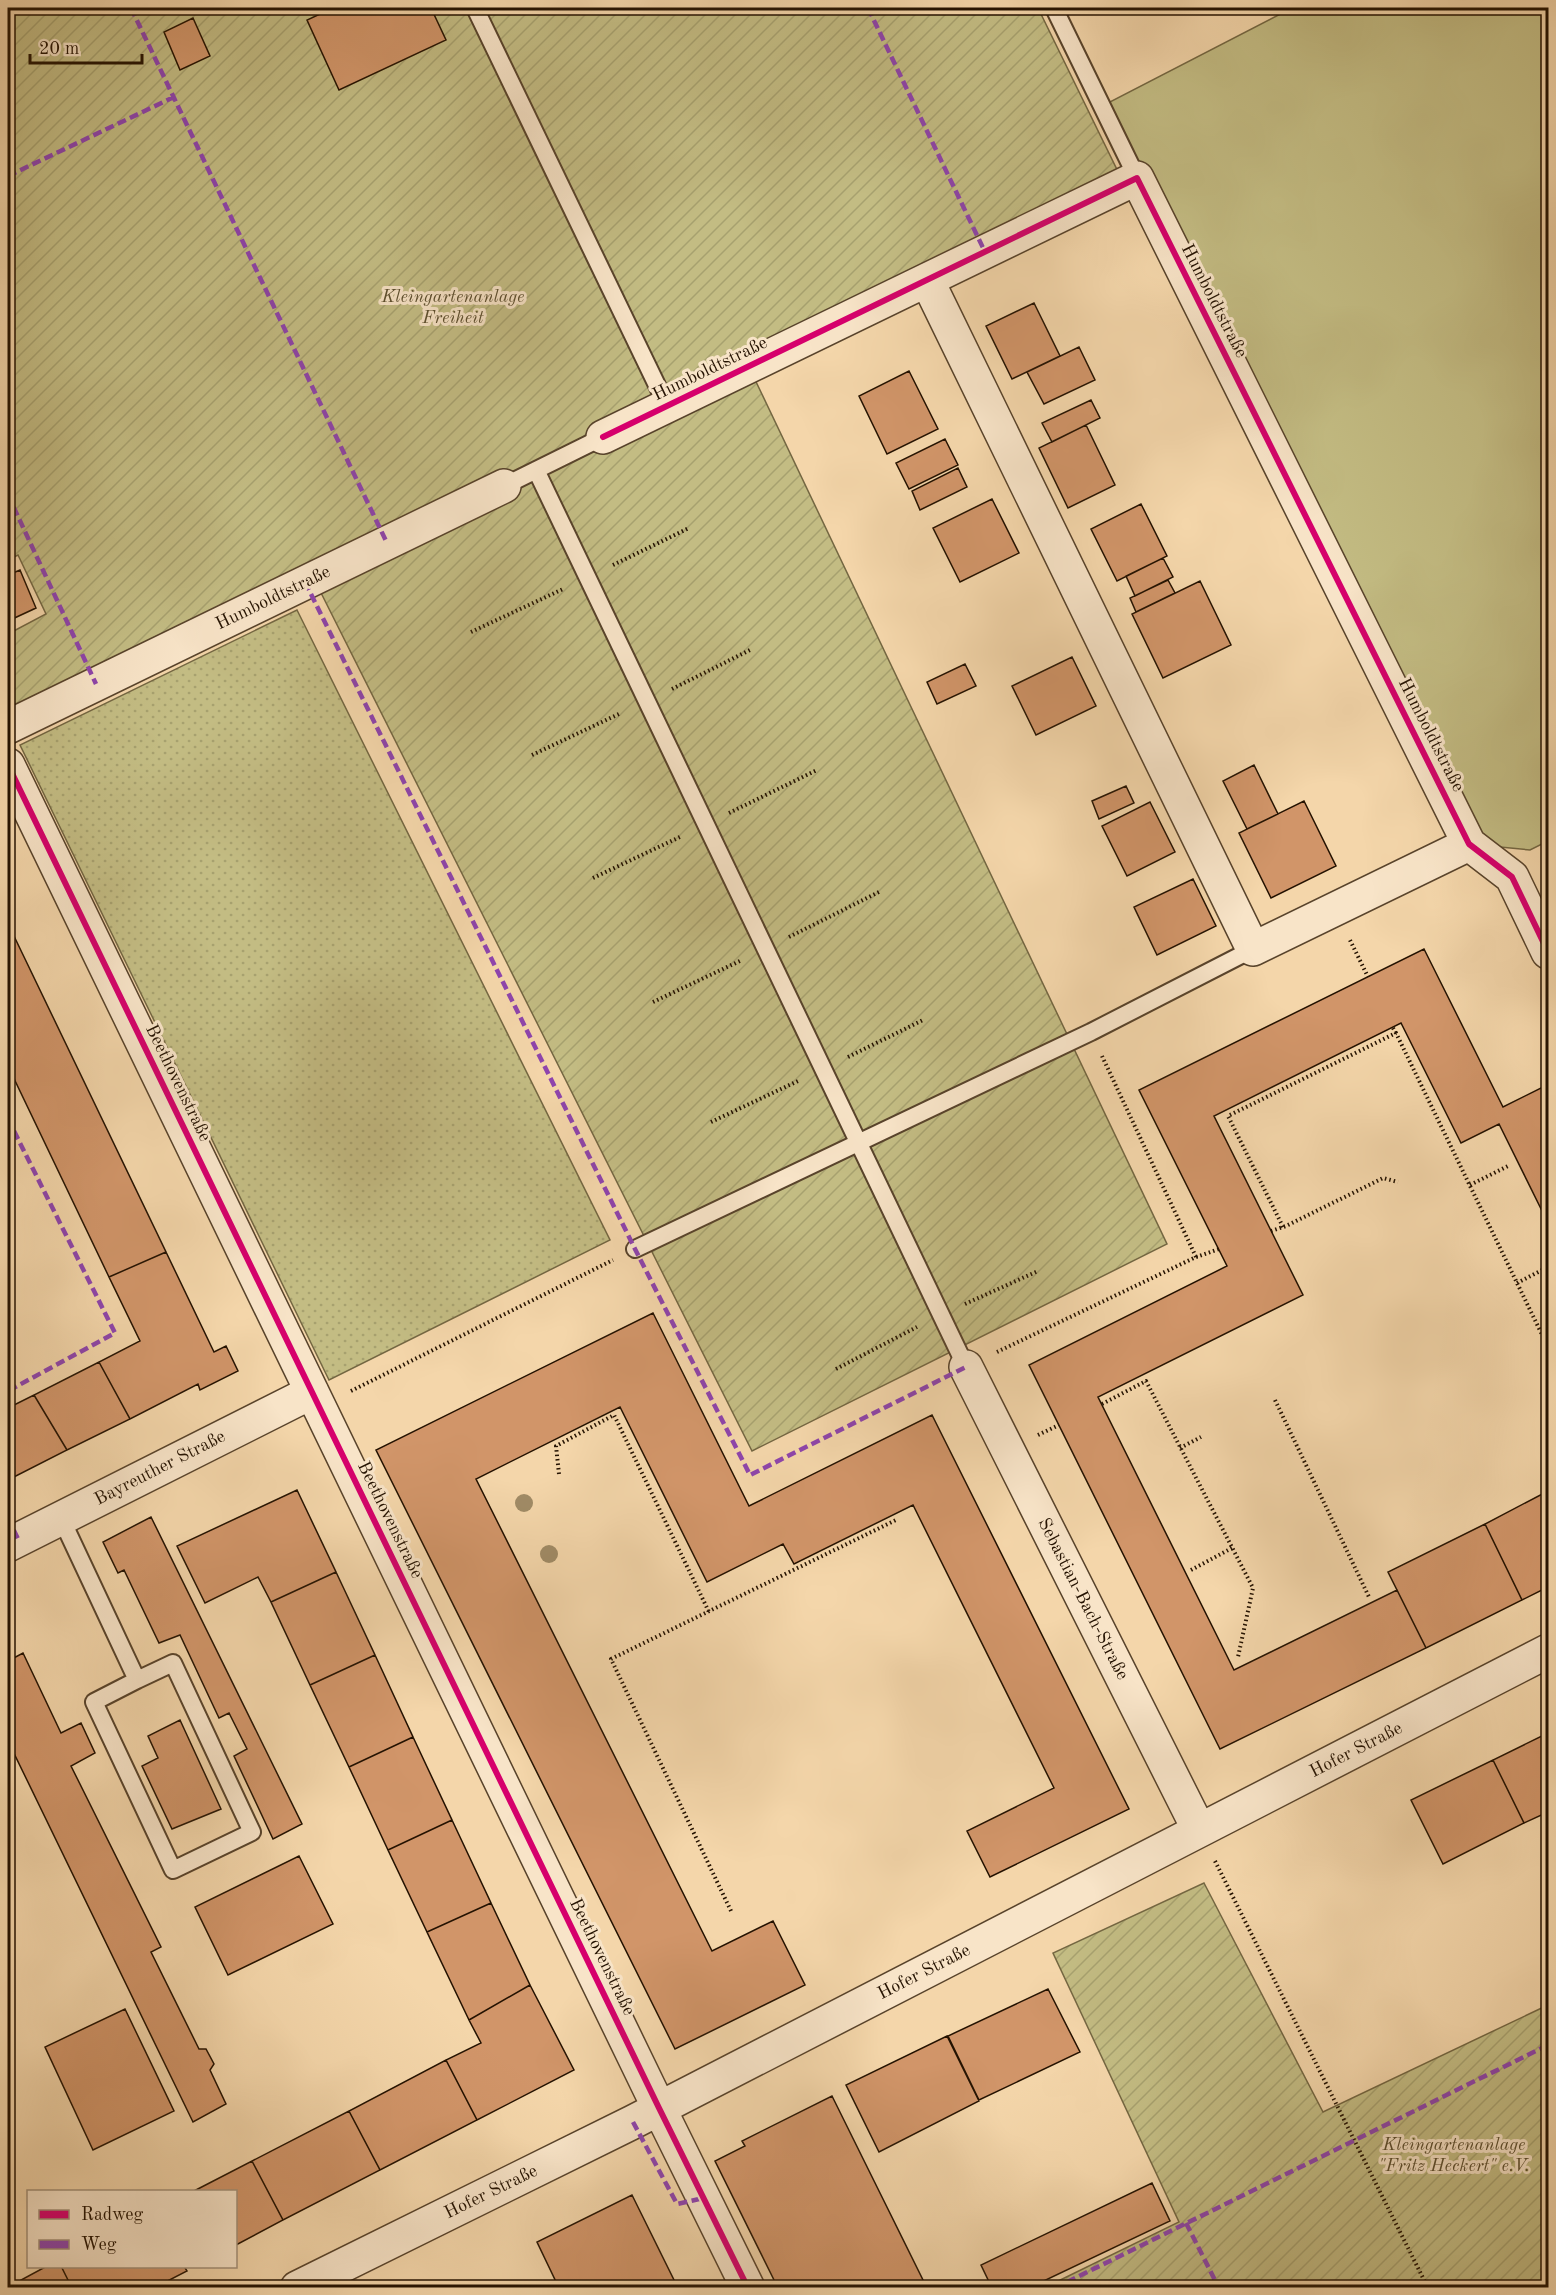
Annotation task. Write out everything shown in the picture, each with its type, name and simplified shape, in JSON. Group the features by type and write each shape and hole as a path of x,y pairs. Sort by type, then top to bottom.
{"street":[{"name":"Humboldtstraße","path":"603,437 1137,178 1469,844 1512,877 1548,952"},
{"path":"927,280 1253,949 1469,844"},
{"name":"Humboldtstraße","path":"8,727 504,486"},
{"name":"Beethovenstraße","path":"8,765 748,2288"},
{"name":"Sebastian-Bach-Straße","path":"966,1367 1199,1830"},
{"name":"Bayreuther Straße","path":"8,1545 315,1400"},
{"name":"Hofer Straße","path":"297,2288 659,2108 1548,1651"}],"lane":[{"path":"475,8 667,406"},
{"path":"1054,8 1137,178"},
{"name":"Humboldtstraße","path":"504,486 603,437"},
{"path":"536,470 966,1367"},
{"path":"635,1249 1091,1032 1253,949"},
{"path":"61,1518 137,1680"},
{"path":"173,1663 252,1832 173,1870 94,1701 137,1680 173,1663"}],"path":[{"path":"471,632 689,528"},
{"path":"532,755 752,649"},
{"path":"594,878 817,770"},
{"path":"653,1002 766,949 881,891"},
{"path":"711,1122 824,1070 923,1020"},
{"path":"1393,1028 1548,1347"},
{"path":"1091,1032 1196,1257"},
{"path":"1283,1227 1228,1116 1396,1033"},
{"path":"1470,1185 1510,1165"},
{"path":"1271,1231 1383,1178 1398,1182"},
{"path":"315,1400 635,1249"},
{"path":"966,1367 1196,1257 1219,1249"},
{"path":"1517,1283 1548,1267"},
{"path":"836,1369 942,1314 1038,1271"},
{"path":"1101,1404 1146,1381 1253,1588 1238,1658"},
{"path":"1275,1400 1369,1597"},
{"path":"559,1474 556,1446 614,1415 709,1612"},
{"path":"1180,1448 1201,1437"},
{"path":"730,1911 611,1659 896,1520"},
{"path":"1191,1570 1232,1548"},
{"path":"1199,1830 1428,2288"}],"green space":[{"name":"Kleingartenanlage Freiheit","path":"8,8 1038,8 1124,184 749,367 1167,1244 752,1451 310,571 8,709 8,634 46,614 18,555 8,560"},
{"path":"1292,8 1548,8 1548,841 1530,850 1469,844 1102,106"},
{"path":"297,610 610,1240 329,1380 20,745"},
{"name":"Kleingartenanlage \"Fritz Heckert\" e.V.","path":"1204,1883 1323,2112 1548,2005 1548,2287 1046,2287 1179,2222 1053,1953"}],"building":[{"path":"333,8 431,8 446,40 339,90 307,20"},
{"path":"193,18 210,56 180,70 164,32"},
{"path":"1034,303 1060,356 1012,379 986,326"},
{"path":"1079,347 1095,380 1044,404 1027,372"},
{"path":"909,371 938,429 887,454 859,396"},
{"path":"1091,400 1100,418 1052,442 1042,423"},
{"path":"1086,425 1115,485 1068,508 1039,448"},
{"path":"945,439 958,465 909,489 896,463"},
{"path":"958,468 967,487 920,510 912,491"},
{"path":"992,499 1019,553 960,582 933,528"},
{"path":"1141,504 1167,556 1117,581 1091,529"},
{"path":"1163,558 1173,577 1135,596 1126,576"},
{"path":"20,570 36,608 8,621 8,575"},
{"path":"1168,580 1175,593 1136,612 1130,598"},
{"path":"1200,581 1231,645 1163,678 1132,614"},
{"path":"1072,657 1096,706 1036,735 1012,686"},
{"path":"965,664 976,686 937,704 927,682"},
{"path":"1254,765 1278,814 1247,829 1223,781"},
{"path":"1126,786 1134,803 1099,819 1092,801"},
{"path":"1304,801 1336,866 1271,898 1239,833"},
{"path":"1150,802 1175,852 1127,876 1102,826"},
{"path":"1193,879 1216,926 1157,955 1134,907"},
{"path":"13,934 166,1252 109,1277 8,1066 8,937"},
{"path":"1424,949 1503,1107 1545,1086 1548,1093 1548,1223 1499,1124 1461,1143 1401,1023 1214,1116 1303,1295 1098,1397 1234,1670 1397,1590 1426,1648 1220,1749 1029,1365 1227,1266 1139,1090"},
{"path":"166,1252 214,1352 226,1346 238,1371 200,1390 198,1384 130,1419 99,1362 140,1341 109,1277"},
{"path":"653,1313 749,1506 932,1415 1129,1809 990,1877 967,1831 1054,1788 913,1505 794,1564 783,1544 707,1582 620,1407 476,1479 712,1951 773,1921 805,1985 675,2049 376,1450"},
{"path":"99,1362 130,1419 67,1450 34,1395"},
{"path":"34,1395 67,1450 8,1480 8,1408"},
{"path":"297,1490 336,1572 271,1602 258,1577 205,1603 177,1546"},
{"path":"1548,1491 1548,1587 1522,1600 1485,1524"},
{"path":"151,1517 302,1824 273,1839 234,1756 247,1749 229,1713 219,1718 180,1635 159,1643 124,1570 118,1573 103,1542"},
{"path":"1485,1524 1522,1600 1426,1648 1388,1572"},
{"path":"336,1572 375,1655 310,1685 271,1602"},
{"path":"23,1653 61,1733 81,1723 95,1753 71,1766 161,1947 151,1952 199,2049 206,2049 214,2064 210,2070 226,2104 193,2122 8,1741 8,1661"},
{"path":"375,1655 413,1737 349,1767 310,1685"},
{"path":"180,1720 221,1809 172,1829 142,1766 158,1758 148,1736"},
{"path":"1548,1733 1548,1812 1524,1823 1493,1760"},
{"path":"413,1737 452,1820 388,1850 349,1767"},
{"path":"1493,1760 1524,1823 1443,1864 1411,1800"},
{"path":"452,1820 491,1903 427,1932 388,1850"},
{"path":"299,1856 333,1924 228,1975 195,1907"},
{"path":"491,1903 530,1985 469,2020 427,1932"},
{"path":"530,1985 574,2070 477,2120 446,2060 481,2043 469,2020"},
{"path":"1048,1989 1080,2052 979,2100 948,2036"},
{"path":"125,2009 174,2111 93,2150 45,2047"},
{"path":"947,2036 979,2101 879,2152 846,2085"},
{"path":"446,2060 477,2120 380,2170 349,2111"},
{"path":"832,2096 927,2288 778,2288 715,2161 745,2146 742,2141"},
{"path":"349,2111 380,2170 283,2220 252,2161"},
{"path":"252,2161 283,2220 237,2244 237,2190 196,2190"},
{"path":"1152,2183 1170,2221 1029,2288 992,2288 981,2265"},
{"path":"632,2195 678,2288 559,2288 537,2242"},
{"path":"43,2268 62,2268 72,2288 8,2288 8,2276 12,2285"},
{"path":"62,2268 185,2268 187,2271 154,2288 72,2288"}],"marked path":[{"path":"131,8 387,543"},
{"path":"868,8 985,252"},
{"path":"8,176 174,97"},
{"path":"8,495 96,684"},
{"path":"305,582 635,1249 750,1475 966,1367"},
{"path":"8,1119 115,1333 8,1391"},
{"path":"8,1518 18,1539"},
{"path":"1055,2288 1548,2045"},
{"path":"633,2122 677,2204 704,2198"},
{"path":"1186,2223 1219,2288"}],"cycle path":[{"path":"603,437 1137,178 1469,844 1512,877 1548,952"},
{"path":"8,765 748,2288"}]}
